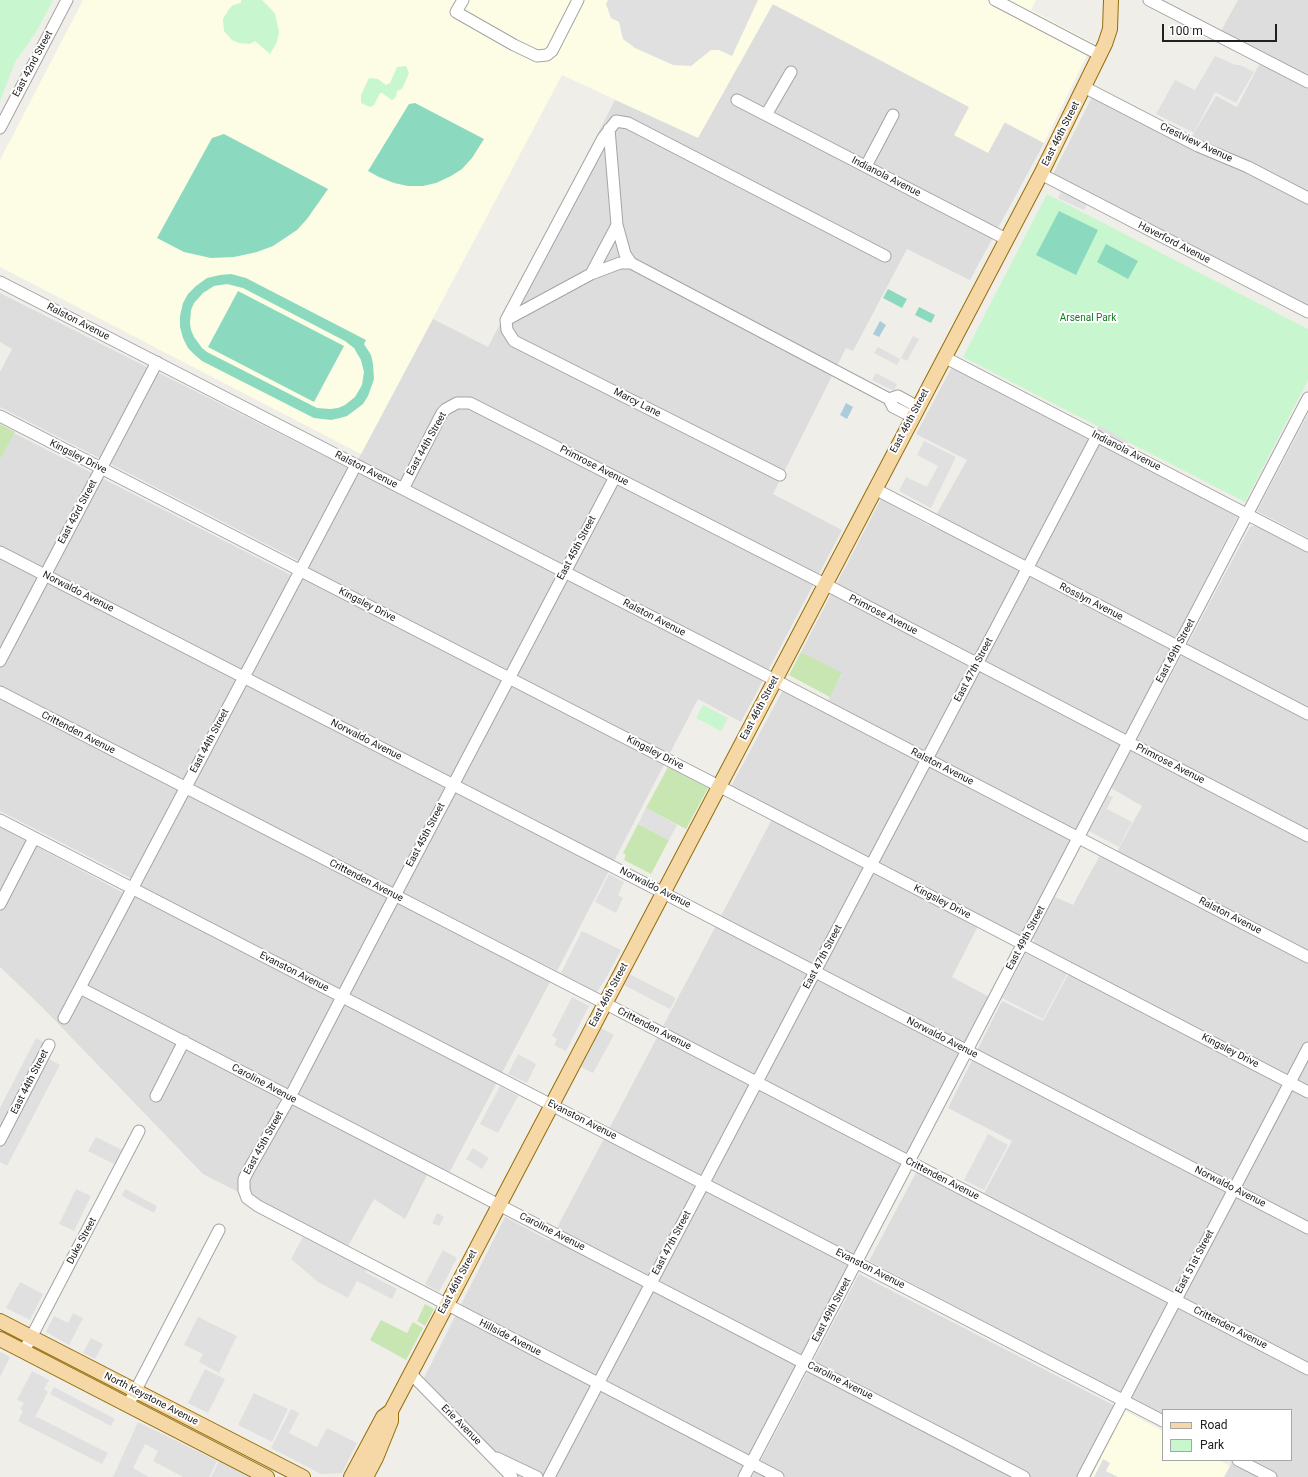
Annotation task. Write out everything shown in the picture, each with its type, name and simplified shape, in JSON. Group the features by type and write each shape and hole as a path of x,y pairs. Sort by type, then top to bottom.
{"main road":[{"name":"East 46th Street","path":"351,1477 383,1417 391,1411 874,489 1041,174 1109,34 1111,0"},
{"name":"North Keystone Avenue","path":"0,1321 302,1477"},
{"name":"North Keystone Avenue","path":"0,1339 267,1477"},
{"name":"East 46th Street","path":"366,1477 391,1421 391,1411"}],"street":[{"name":"East 42nd Street","path":"0,128 67,0"},
{"path":"463,0 456,12 514,45 537,56 547,55 552,51 578,0"},
{"path":"995,0 1100,55"},
{"path":"1149,0 1308,82"},
{"path":"766,115 791,72"},
{"name":"Crestview Avenue","path":"1084,87 1198,146 1248,167 1308,198"},
{"name":"Indianola Avenue","path":"737,100 1006,239"},
{"path":"866,166 893,115"},
{"path":"506,320 603,138 616,121 628,123 885,256"},
{"path":"609,129 617,225 626,254 632,263"},
{"name":"Haverford Avenue","path":"1041,174 1308,312"},
{"path":"591,274 617,225"},
{"path":"506,320 591,274 620,263 632,263 889,399 898,396 915,412"},
{"name":"Ralston Avenue","path":"0,282 775,680 1308,957"},
{"name":"Marcy Lane","path":"506,320 507,330 514,341 780,475"},
{"name":"Indianola Avenue","path":"944,357 1308,546"},
{"name":"East 43rd Street","path":"0,661 157,362"},
{"name":"East 49th Street","path":"744,1477 1308,398"},
{"name":"Primrose Avenue","path":"455,404 464,402 473,404 1308,836"},
{"name":"East 44th Street","path":"403,489 442,413 446,408 455,404"},
{"name":"Kingsley Drive","path":"0,416 719,786 1308,1092"},
{"name":"East 47th Street","path":"549,1477 1097,436"},
{"name":"East 44th Street","path":"64,1018 356,465"},
{"name":"East 45th Street","path":"245,1194 244,1182 246,1174 290,1097 394,896 615,477"},
{"name":"Rosslyn Avenue","path":"874,489 1308,714"},
{"name":"Norwaldo Avenue","path":"0,552 967,1050 1308,1228"},
{"name":"Crittenden Avenue","path":"0,692 1308,1368"},
{"name":"Evanston Avenue","path":"0,820 1162,1420"},
{"path":"0,904 34,838"},
{"name":"Caroline Avenue","path":"80,988 1024,1477"},
{"path":"156,1096 184,1041"},
{"name":"East 44th Street","path":"0,1140 49,1045"},
{"name":"East 51st Street","path":"1083,1477 1308,1048"},
{"name":"Duke Street","path":"24,1351 139,1131"},
{"name":"Hillside Avenue","path":"245,1194 258,1206 778,1477"},
{"path":"128,1405 219,1230"},
{"name":"Erie Avenue","path":"410,1373 512,1477"},
{"path":"491,1455 537,1477"},
{"path":"1240,1461 1271,1477"}],"shaded area":[{"path":"83,0 1036,0 1031,10 1093,43 1044,143 1005,122 988,153 954,135 969,107 773,4 698,138 562,75 361,454 0,267 0,160"},
{"path":"608,0 758,0 732,56 719,50 711,50 691,66 673,65 635,48 623,39 619,22 611,18 606,4"},
{"path":"1238,0 1308,0 1308,76 1221,31"},
{"path":"772,4 1044,143 970,280 907,249 853,351 846,348 773,494 842,530 741,722 698,699 557,971 192,785 361,454 433,319 488,347 615,100 698,137"},
{"path":"1215,56 1254,72 1236,103 1215,92 1194,133 1156,114 1175,80 1195,90"},
{"path":"1260,63 1308,89 1308,309 1053,174 1093,95 1187,145 1216,96 1237,107"},
{"path":"1061,191 1087,204 1084,210 1058,198"},
{"path":"0,293 348,468 299,561 0,407 0,372 12,349 0,342"},
{"path":"913,336 919,339 907,361 901,358"},
{"path":"878,347 900,359 897,365 874,353"},
{"path":"952,367 1238,516 1023,938 731,786 783,690 822,711 842,674 801,652 881,499 930,526 967,460 916,434"},
{"path":"876,373 897,384 894,391 872,380"},
{"path":"1308,414 1308,538 1257,511"},
{"path":"1099,425 1128,442 1125,447 1096,431"},
{"path":"14,433 291,575 132,879 0,811 0,460"},
{"path":"924,441 956,457 931,508 899,491 906,477 927,487 938,466 917,455"},
{"path":"1259,525 1308,551 1308,1088 1035,944 1033,938 1055,897 1073,905 1101,853 1113,859 1142,806 1111,788 1250,527"},
{"path":"1108,795 1113,797 1107,809 1132,822 1119,847 1089,831"},
{"path":"191,796 550,982 448,1175 431,1167 405,1219 374,1199 347,1248 203,1174 42,1007 0,967 0,827 133,898 187,797"},
{"path":"646,808 677,825 669,840 638,824"},
{"path":"772,819 979,924 952,977 991,998 740,1477 549,1477 492,1450 424,1378 505,1217 550,1241"},
{"path":"609,874 624,882 618,895 623,898 616,913 595,902"},
{"path":"582,931 621,950 597,992 561,973"},
{"path":"1026,953 1067,974 1043,1019 1002,998"},
{"path":"1069,973 1308,1096 1308,1477 1224,1477 1232,1461 1292,1461 1292,1409 1162,1409 1162,1414 869,1261 917,1171 979,1203 1012,1141 948,1108 1002,1001 1043,1021"},
{"path":"629,974 676,998 670,1009 624,985"},
{"path":"572,997 589,1006 566,1051 554,1045 557,1039 552,1036"},
{"path":"601,1028 614,1035 593,1073 581,1067"},
{"path":"36,1038 49,1045 44,1056 60,1065 7,1166 0,1162 0,1108"},
{"path":"518,1054 536,1064 527,1083 508,1074"},
{"path":"500,1086 518,1096 498,1133 480,1124"},
{"path":"988,1134 1008,1145 984,1190 964,1180"},
{"path":"96,1137 122,1150 114,1164 88,1151"},
{"path":"473,1148 489,1158 482,1169 466,1159"},
{"path":"76,1189 91,1196 74,1231 59,1224"},
{"path":"125,1189 157,1206 154,1213 122,1196"},
{"path":"437,1213 444,1217 439,1226 432,1223"},
{"path":"303,1237 366,1269 365,1272 397,1289 392,1299 357,1281 348,1298 318,1282 291,1259"},
{"path":"443,1250 457,1258 439,1292 425,1284"},
{"path":"859,1274 1125,1411 1091,1477 752,1477"},
{"path":"20,1282 43,1294 30,1320 6,1308"},
{"path":"73,1313 83,1318 69,1345 46,1332 54,1316 68,1323"},
{"path":"198,1317 237,1336 219,1373 199,1362 203,1354 184,1345"},
{"path":"91,1338 103,1344 95,1359 83,1353"},
{"path":"0,1352 10,1357 0,1377"},
{"path":"205,1369 225,1379 208,1413 188,1403"},
{"path":"32,1371 49,1380 44,1389 48,1392 35,1417 108,1453 102,1464 18,1421 23,1411 20,1409 24,1403 17,1400"},
{"path":"54,1387 115,1419 111,1426 50,1394"},
{"path":"254,1393 288,1409 272,1442 238,1425"},
{"path":"291,1409 299,1413 289,1433 317,1447 327,1428 357,1443 342,1473 321,1474 271,1448"},
{"path":"1125,1411 1162,1430 1162,1461 1221,1461 1230,1466 1224,1477 1091,1477"},
{"path":"138,1422 217,1461 209,1477 183,1477 153,1461 158,1451 145,1444 133,1468 149,1477 113,1477"},
{"path":"1103,1459 1110,1463 1106,1471 1118,1477 1094,1477"},
{"path":"219,1461 249,1477 211,1477"}],"green space":[{"path":"0,0 53,0 36,32 15,62 0,101"},
{"path":"241,0 262,0 275,14 279,32 277,42 270,54 255,41 250,44 239,43 232,40 224,31 223,19 229,9 233,5 241,3"},
{"path":"406,66 409,73 402,89 397,91 394,99 392,100 380,93 374,105 370,107 361,103 361,95 369,78 378,79 386,85 390,83 397,67"},
{"path":"415,103 484,139 472,158 462,169 436,183 423,186 408,186 394,183 368,171 409,104"},
{"path":"224,134 328,189 307,219 297,230 273,246 257,252 234,257 211,258 184,252 157,238 212,138"},
{"name":"Arsenal Park","path":"1047,194 1308,329 1308,380 1245,502 963,357"},
{"path":"1059,211 1098,230 1076,275 1036,255"},
{"path":"1106,244 1138,261 1128,279 1097,262"},
{"path":"231,274 246,278 366,340 364,344 371,355 374,379 368,396 363,404 347,416 340,418 331,420 314,418 202,361 195,355 188,348 180,327 180,316 183,303 188,294 196,286 207,278","holes":["227,284 243,288 345,341 354,348 361,360 364,372 362,385 355,397 345,405 338,408 317,408 207,352 202,348 191,330 191,310 194,303 203,293 214,286"]},
{"path":"888,289 907,299 902,308 883,298"},
{"path":"238,291 344,346 314,402 208,347"},
{"path":"919,307 935,315 931,323 915,315"},
{"path":"0,424 15,432 0,460"},
{"path":"801,652 842,673 830,697 789,675"},
{"path":"703,705 728,718 721,731 696,718"},
{"path":"668,767 708,788 686,829 646,808"},
{"path":"638,824 669,840 651,874 624,860 626,855 623,853"},
{"path":"425,1304 434,1309 425,1326 417,1321"},
{"path":"381,1320 407,1333 413,1322 423,1328 406,1360 370,1340"}],"water":[{"path":"880,321 886,325 879,337 873,334"},
{"path":"846,403 853,407 847,419 840,415"}]}
